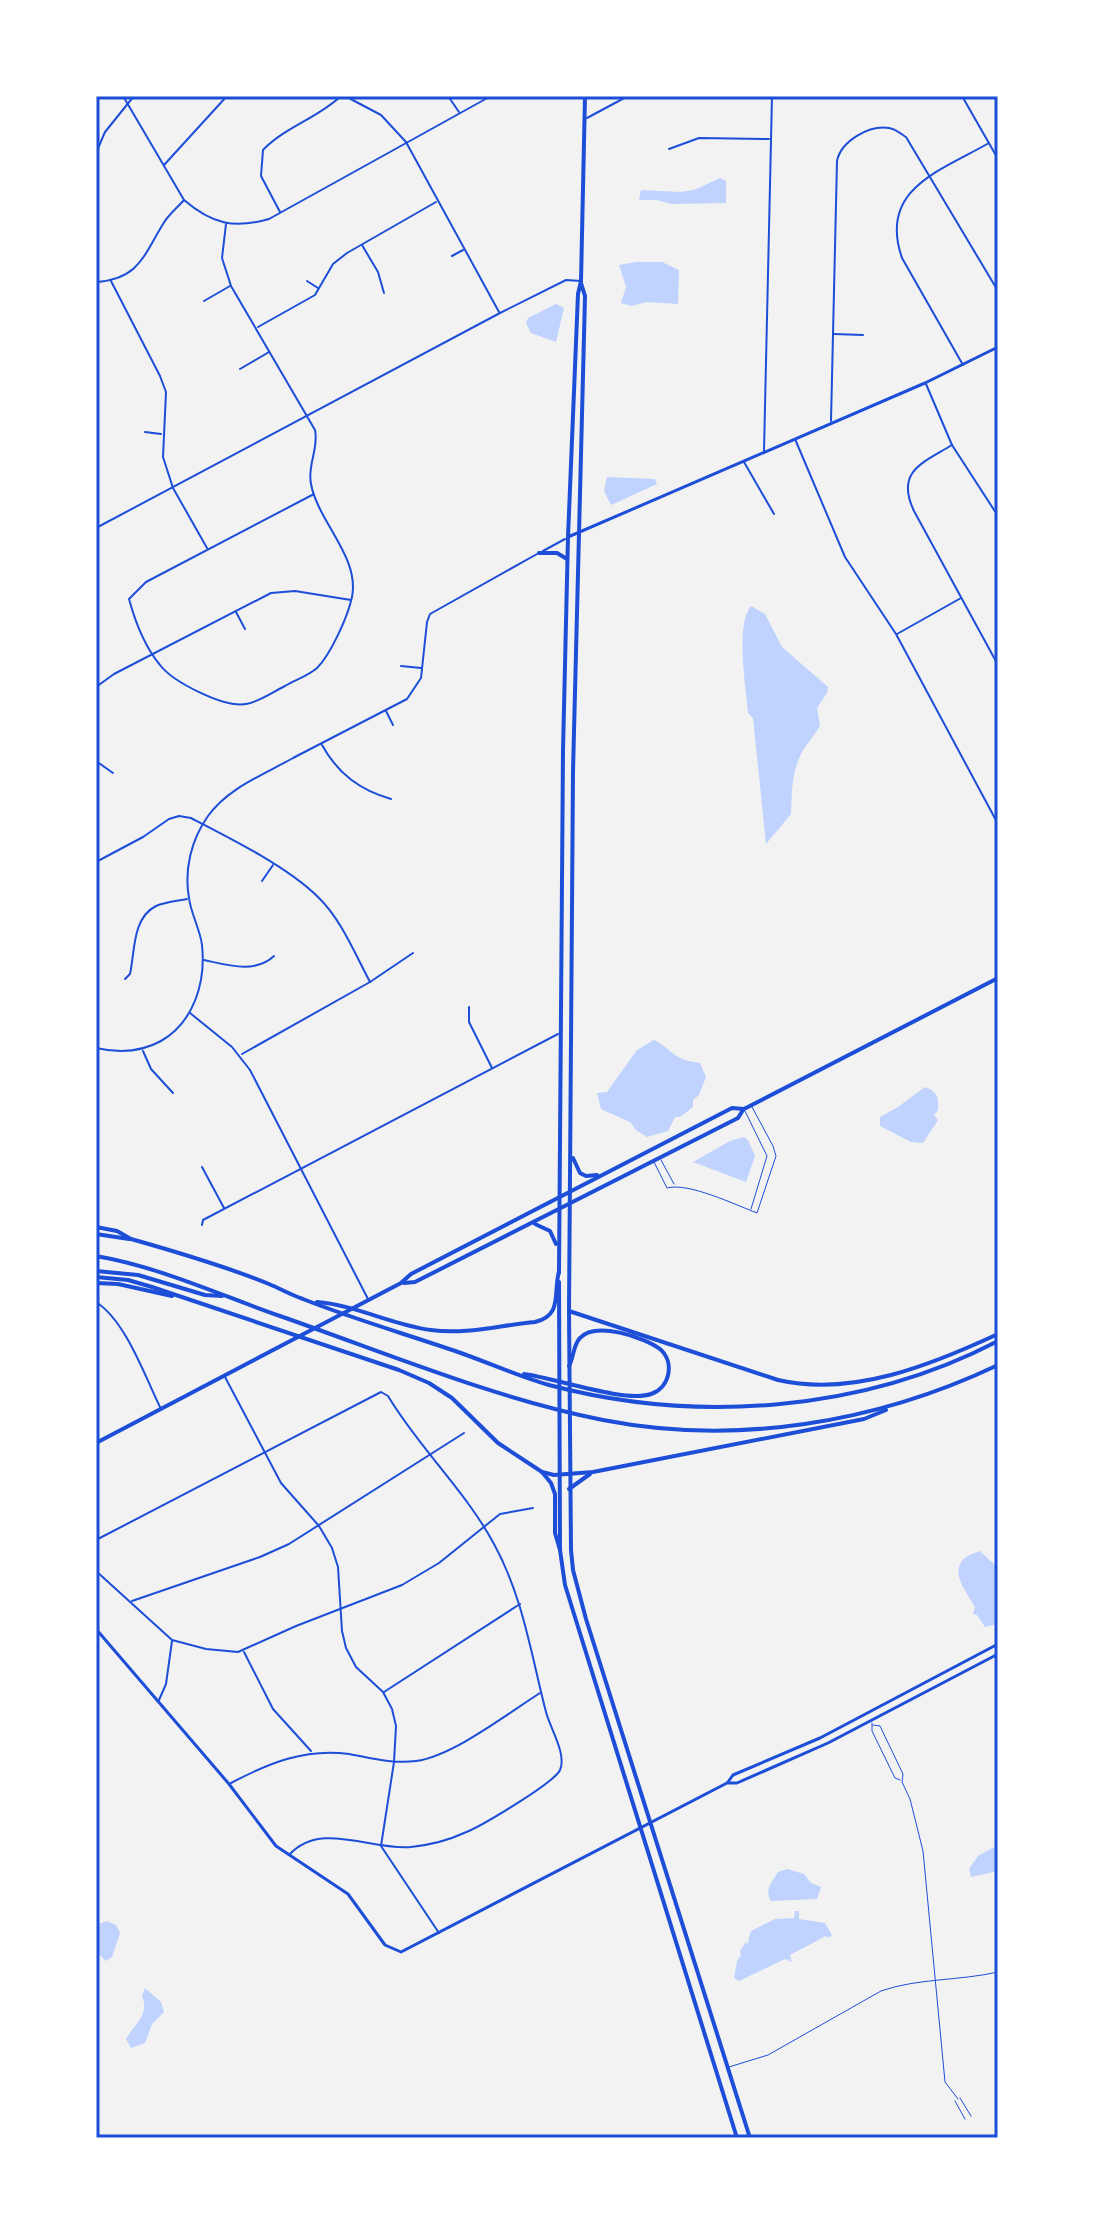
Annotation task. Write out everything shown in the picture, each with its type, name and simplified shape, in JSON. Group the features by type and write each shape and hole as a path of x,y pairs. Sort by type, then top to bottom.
{"main road":[{"path":"585,96 581,281 568,537 558,1196 560,1550 565,1585 737,2138"},
{"path":"581,281 585,296 573,760 569,1311 571,1550 576,1585 750,2138"},
{"path":"539,553 557,553 568,560"},
{"path":"401,1283 415,1282 532,1224 738,1118 751,1105 998,978"},
{"path":"96,1443 401,1283 411,1274 558,1196 732,1108 744,1109"},
{"path":"571,1152 580,1173 586,1176 602,1174"},
{"path":"532,1224 550,1231 558,1254"},
{"path":"96,1227 117,1231 131,1239"},
{"path":"96,1234 131,1239 520,1373 638,1403 757,1407 799,1403 914,1376 998,1341"},
{"path":"96,1256 157,1272 545,1406 588,1416 674,1428 779,1428 903,1403"},
{"path":"96,1271 138,1275 205,1295 228,1296"},
{"path":"306,1300 336,1303 397,1322 442,1331 468,1330 542,1320 554,1312 559,1271"},
{"path":"96,1280 196,1302 356,1355 429,1383 460,1403 498,1443 542,1472 551,1483 555,1494 555,1533 560,1550"},
{"path":"559,1333 561,1321 569,1311"},
{"path":"569,1311 778,1380 805,1385 850,1383 896,1373 953,1354 998,1334"},
{"path":"569,1366 579,1339 589,1331 602,1329 659,1348 668,1362 667,1380 659,1390 649,1395 589,1392"},
{"path":"542,1472 593,1472 864,1419 998,1365"},
{"path":"569,1489 593,1472"}],"street":[{"path":"123,96 184,200 199,212 226,224 249,225 281,213 491,96"},
{"path":"96,153 105,132 134,96"},
{"path":"163,166 227,96"},
{"path":"281,213 261,176 263,150 275,139 325,111 343,96 381,115 406,142 500,313"},
{"path":"448,96 459,113"},
{"path":"584,120 628,96"},
{"path":"764,453 772,96"},
{"path":"962,96 998,159"},
{"path":"831,423 837,161 841,148 851,140 887,127 906,137 998,291"},
{"path":"669,149 693,138 770,139"},
{"path":"963,365 905,264 897,243 896,218 910,191 989,143"},
{"path":"96,282 111,281 127,273 145,257 163,223 184,200"},
{"path":"256,328 315,295 333,264 437,201"},
{"path":"226,224 222,258 231,286 317,439 310,474 314,494 349,566 354,584 352,600 329,652 317,667 252,703 219,703 168,673 153,654 129,599 146,582 314,494"},
{"path":"362,244 378,272 384,293"},
{"path":"452,256 464,249"},
{"path":"96,528 500,313 566,280 581,281"},
{"path":"111,281 166,392 162,453 173,488 208,549"},
{"path":"307,281 319,288"},
{"path":"204,301 231,286"},
{"path":"832,334 863,335"},
{"path":"96,1048 109,1051 142,1050 170,1036 190,1013 199,989 202,942 189,899 189,859 203,824 230,794 407,699 421,678 430,614 580,530 925,383 998,347"},
{"path":"240,369 270,352"},
{"path":"925,383 952,445 998,516"},
{"path":"145,432 163,434"},
{"path":"794,438 841,548 896,634 998,824"},
{"path":"952,445 915,468 908,482 911,505 998,665"},
{"path":"743,461 774,514"},
{"path":"96,687 117,673 274,592 295,591 352,600"},
{"path":"896,634 962,598"},
{"path":"236,611 245,629"},
{"path":"401,666 422,668"},
{"path":"386,710 393,725"},
{"path":"321,743 332,761 350,780 365,790 391,799"},
{"path":"96,761 113,773"},
{"path":"96,862 169,819 179,816 191,818 274,864 322,900 370,982"},
{"path":"262,881 274,864"},
{"path":"125,979 130,974 138,925 145,914 156,906 189,899"},
{"path":"240,1055 370,982 413,953"},
{"path":"201,959 247,967 268,962 274,956"},
{"path":"469,1007 469,1022 492,1069"},
{"path":"190,1013 240,1055 369,1300"},
{"path":"202,1225 203,1220 561,1032 571,1033"},
{"path":"142,1050 151,1069 173,1093"},
{"path":"202,1167 224,1209"},
{"path":"96,1302 107,1309 119,1326 161,1409"},
{"path":"225,1376 287,1492 319,1526 336,1558 343,1639 351,1659 363,1675 383,1692 395,1718 394,1762 381,1846 439,1933"},
{"path":"96,1540 381,1392 388,1396 406,1426 483,1525 504,1562 521,1604 551,1730 561,1753 560,1769 551,1780 462,1834 420,1846 381,1846 339,1837 321,1838 298,1846 288,1855"},
{"path":"132,1601 289,1544 464,1433"},
{"path":"96,1571 172,1640 218,1651 243,1651 296,1626 395,1588 452,1553 500,1514 533,1508"},
{"path":"383,1692 521,1604"},
{"path":"96,1629 229,1784 272,1840 288,1855 348,1894 385,1945 394,1950 409,1950 727,1783 733,1775 820,1738 998,1644"},
{"path":"158,1701 166,1684 172,1640"},
{"path":"243,1651 273,1709 312,1753"},
{"path":"727,1783 737,1783 872,1723 998,1654"},
{"path":"229,1784 268,1764 312,1753 394,1762 425,1759 446,1751 541,1692"}],"lane":[{"path":"653,1161 667,1188 675,1186 757,1213 776,1156 751,1105"},
{"path":"744,1109 767,1156 750,1210"},
{"path":"660,1158 675,1186"},
{"path":"902,1782 895,1778 872,1731 872,1723 880,1726 903,1774 902,1782 910,1799 923,1851 945,2082 971,2116"},
{"path":"728,2068 768,2055 881,1991 901,1984 998,1972"},
{"path":"955,2101 965,2119"}],"water":[{"path":"720,178 726,181 726,203 671,204 639,200 641,190 694,190"},
{"path":"662,262 679,270 678,304 647,302 631,306 621,303 626,287 619,265"},
{"path":"556,304 564,308 556,342 531,333 526,323 528,318"},
{"path":"607,477 655,479 657,484 611,505 604,491"},
{"path":"751,606 765,614 782,647 828,687 817,708 820,726 802,752 796,768 791,814 766,844 753,718 748,713 743,657 744,627"},
{"path":"654,1040 678,1057 700,1063 706,1077 699,1095 693,1100 693,1107 680,1117 675,1117 668,1131 647,1137 630,1122 601,1109 597,1093 607,1092 637,1050"},
{"path":"925,1087 937,1098 938,1110 934,1115 938,1120 923,1143 911,1142 880,1126 880,1117"},
{"path":"744,1137 755,1156 746,1182 693,1162 730,1141"},
{"path":"980,1551 998,1568 998,1624 985,1627 973,1614 975,1607 959,1575 962,1561"},
{"path":"998,1845 998,1871 971,1877 969,1869 978,1856"},
{"path":"787,1869 804,1874 811,1883 821,1887 817,1899 771,1901 768,1893 771,1883 778,1872"},
{"path":"795,1911 799,1911 799,1919 825,1923 832,1935 790,1955 792,1962 785,1959 739,1981 734,1978 740,1951 746,1942 747,1945 751,1931 775,1919 794,1918"},
{"path":"107,1921 116,1925 120,1933 112,1957 106,1961 96,1952 96,1925"},
{"path":"145,1988 161,2002 164,2012 152,2024 145,2043 131,2048 126,2039 143,2014"}]}
